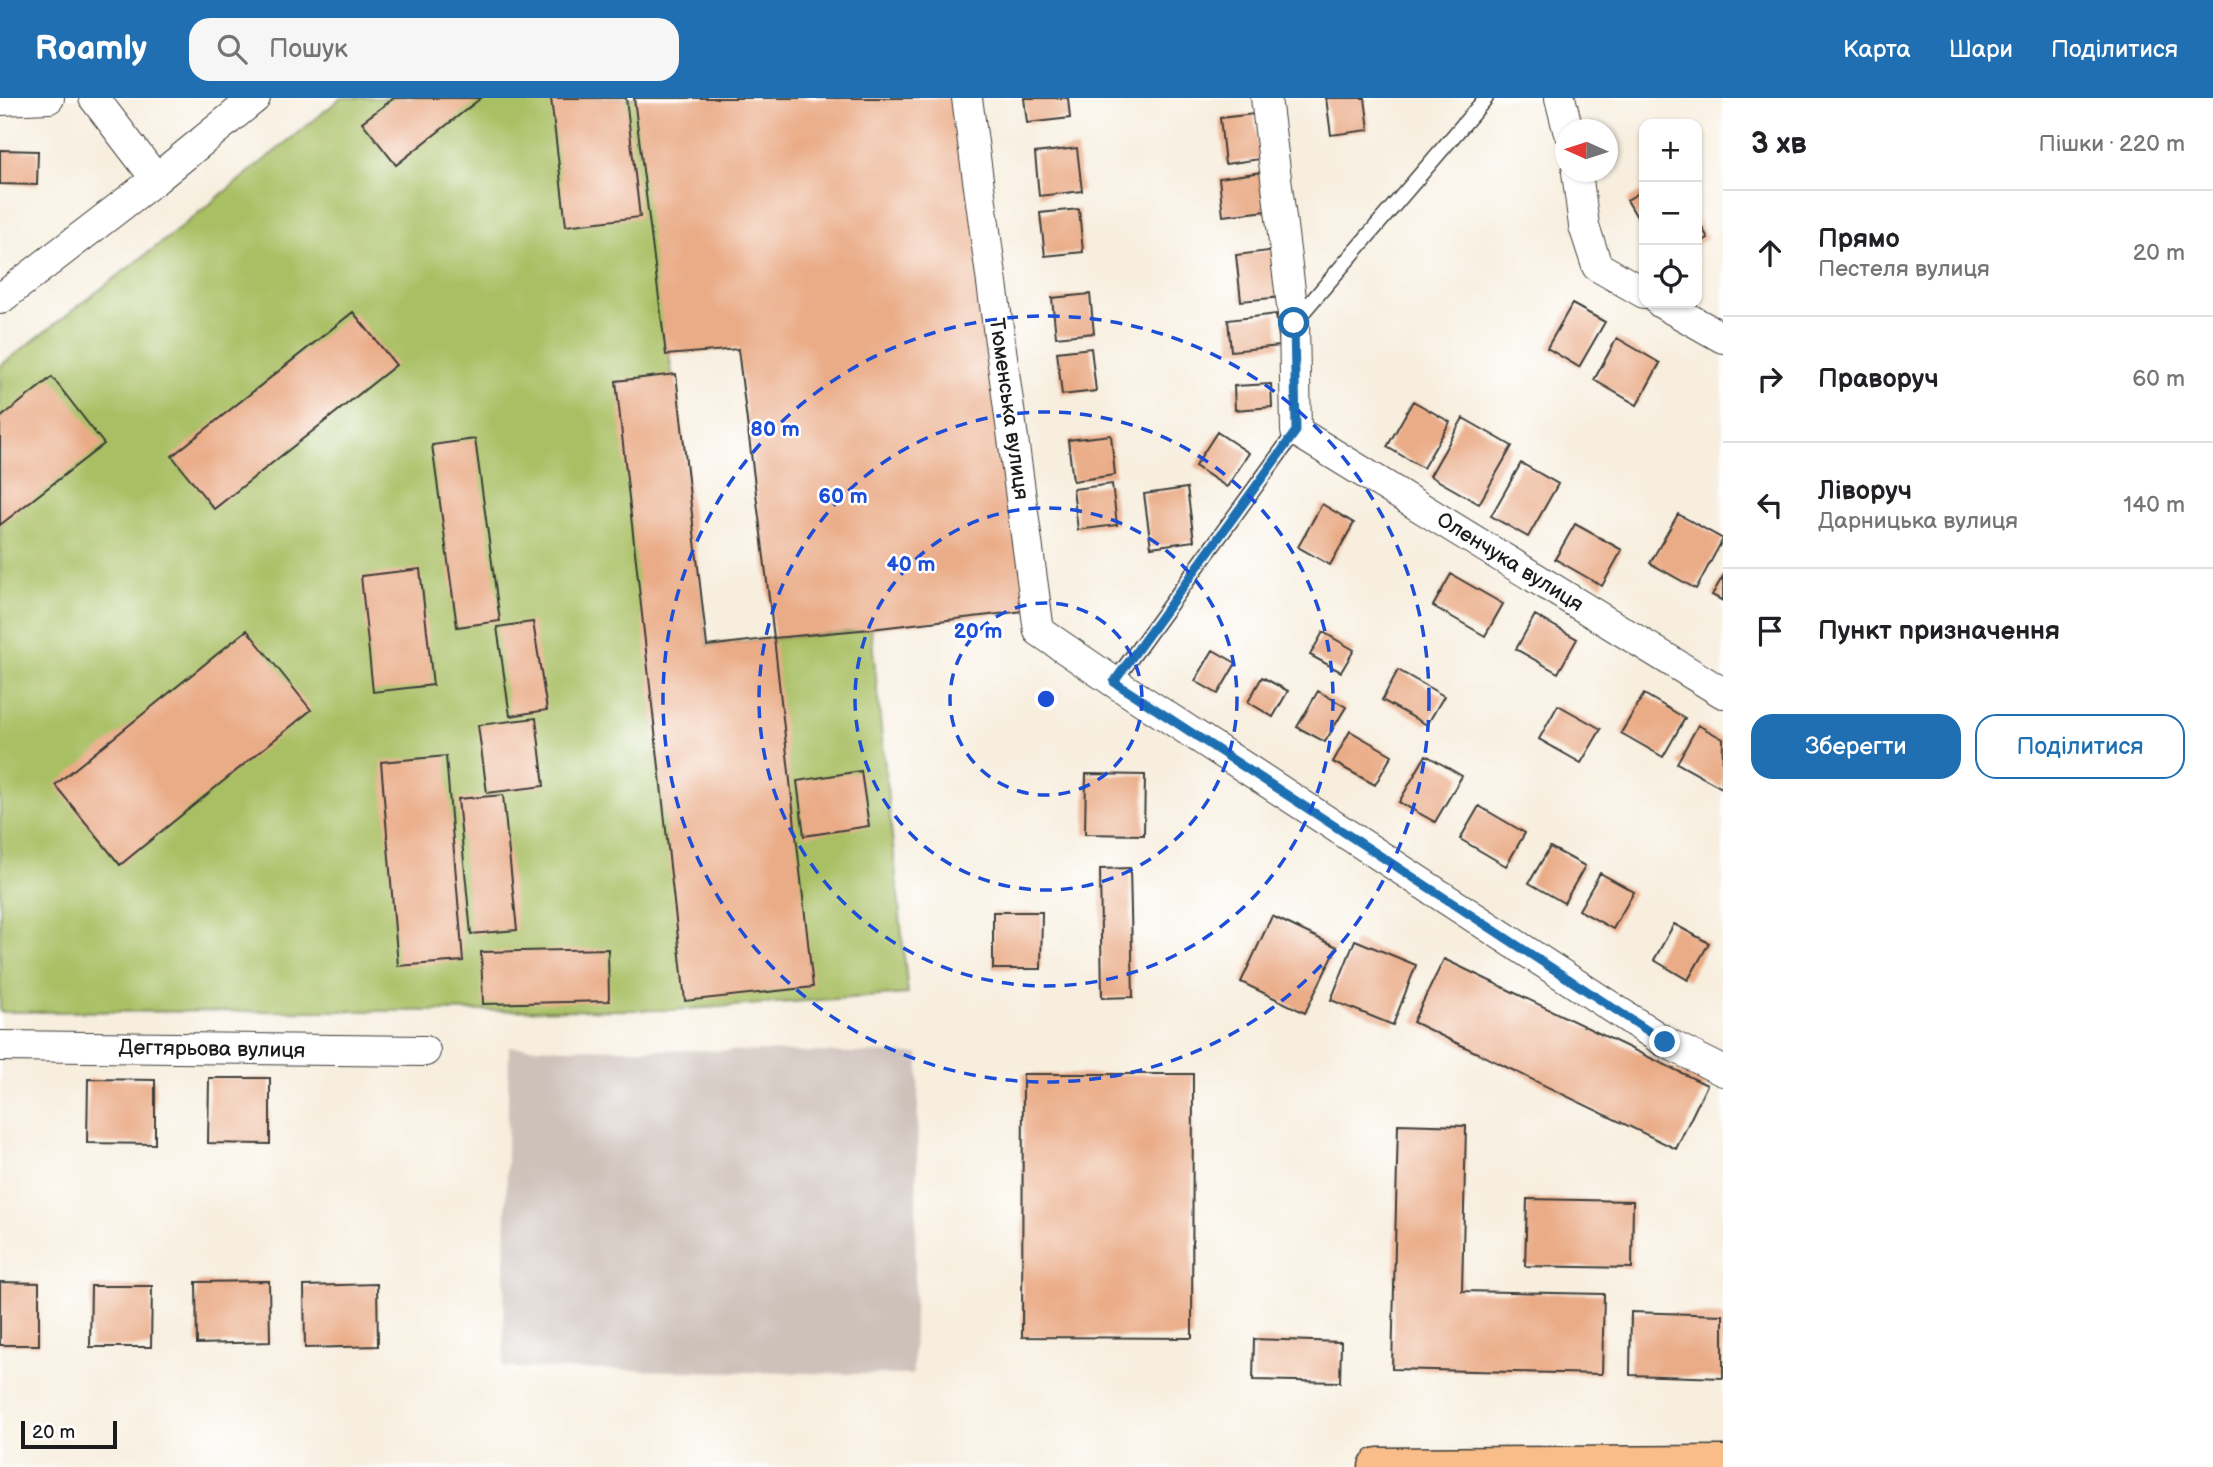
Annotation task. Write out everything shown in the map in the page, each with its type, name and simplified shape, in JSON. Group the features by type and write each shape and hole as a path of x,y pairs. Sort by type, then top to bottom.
{"main road":[{"path":"1378,1467 1723,1465"}],"street":[{"path":"0,100 50,98"},
{"path":"94,98 156,179"},
{"path":"0,299 156,179 255,98"},
{"name":"Тюменська вулиця","path":"967,98 1039,631 1665,1042 1723,1071"},
{"path":"1266,98 1294,323 1296,431"},
{"path":"1560,98 1566,119"},
{"path":"1578,182 1584,226 1597,267 1639,290"},
{"path":"1670,308 1723,338"},
{"name":"Оленчука вулиця","path":"1296,431 1723,693"},
{"name":"Дегтярьова вулиця","path":"0,1046 425,1051"}],"lane":[{"path":"1294,323 1486,98"},
{"path":"1114,682 1296,431"}],"shaded area":[{"path":"509,1047 919,1054 913,1375 503,1368"}],"green space":[{"path":"341,98 636,98 707,645 871,629 908,994 673,1010 0,1012 0,366 170,236"}],"building":[{"path":"394,98 481,98 396,165 362,122"},
{"path":"551,98 626,98 640,217 566,226"},
{"path":"634,98 959,98 1032,610 774,638 738,349 666,355"},
{"path":"1024,98 1068,98 1070,118 1027,123"},
{"path":"1326,98 1365,98 1369,130 1331,135"},
{"path":"1254,114 1260,159 1225,164 1220,118"},
{"path":"1077,148 1082,191 1039,196 1035,153"},
{"path":"0,150 38,151 37,185 0,184"},
{"path":"1263,172 1267,211 1223,216 1219,178"},
{"path":"1639,193 1639,220 1627,200"},
{"path":"1079,209 1083,252 1045,256 1040,213"},
{"path":"1702,228 1708,238 1702,242"},
{"path":"1276,250 1282,297 1241,301 1236,255"},
{"path":"1090,294 1094,333 1056,337 1052,298"},
{"path":"1572,304 1605,322 1579,367 1547,348"},
{"path":"353,312 396,365 214,509 172,456"},
{"path":"1276,314 1280,346 1231,351 1228,320"},
{"path":"1617,338 1660,363 1637,405 1594,380"},
{"path":"1091,348 1096,391 1062,395 1057,352"},
{"path":"676,374 707,646 774,638 813,987 685,1001 616,381"},
{"path":"52,377 104,444 0,525 0,418"},
{"path":"1271,384 1272,407 1235,410 1234,386"},
{"path":"1413,401 1450,422 1423,468 1387,447"},
{"path":"1463,418 1512,446 1479,504 1430,476"},
{"path":"1217,432 1249,453 1227,487 1195,466"},
{"path":"1111,435 1115,475 1073,481 1068,440"},
{"path":"475,439 500,621 457,627 432,445"},
{"path":"1521,463 1558,484 1528,537 1491,516"},
{"path":"1112,484 1117,525 1078,530 1073,489"},
{"path":"1187,488 1194,541 1151,547 1144,494"},
{"path":"1322,504 1354,523 1330,565 1298,547"},
{"path":"1678,514 1723,539 1696,589 1650,563"},
{"path":"1575,524 1622,550 1602,586 1555,559"},
{"path":"420,569 433,685 373,692 361,576"},
{"path":"1451,574 1503,604 1485,636 1433,606"},
{"path":"1723,576 1723,601 1712,595"},
{"path":"1535,615 1577,639 1558,673 1516,649"},
{"path":"533,622 547,710 510,716 497,627"},
{"path":"247,630 311,710 120,865 55,785"},
{"path":"1323,632 1354,650 1341,672 1310,655"},
{"path":"1213,650 1236,663 1218,694 1195,681"},
{"path":"1398,670 1444,696 1427,725 1382,700"},
{"path":"1262,677 1288,691 1273,717 1248,702"},
{"path":"1318,691 1346,707 1325,742 1297,727"},
{"path":"1644,694 1685,718 1663,757 1621,733"},
{"path":"1558,705 1601,729 1581,763 1539,739"},
{"path":"536,718 544,786 487,793 478,725"},
{"path":"1698,725 1723,739 1722,788 1677,763"},
{"path":"1350,731 1392,755 1375,785 1333,762"},
{"path":"1426,755 1462,776 1435,822 1399,802"},
{"path":"446,756 463,961 398,966 381,762"},
{"path":"861,771 869,826 804,836 797,781"},
{"path":"1086,774 1145,775 1144,835 1085,834"},
{"path":"503,795 517,930 471,934 458,799"},
{"path":"1479,806 1525,833 1506,866 1460,839"},
{"path":"1550,847 1585,866 1564,903 1529,883"},
{"path":"1130,868 1133,997 1102,998 1100,869"},
{"path":"1600,873 1634,892 1613,929 1579,910"},
{"path":"993,912 1042,912 1041,969 993,969"},
{"path":"1272,916 1337,947 1305,1013 1241,982"},
{"path":"1674,924 1709,943 1688,980 1654,960"},
{"path":"1355,940 1416,965 1393,1025 1331,1000"},
{"path":"608,949 609,1001 483,1004 481,952"},
{"path":"1444,959 1707,1085 1676,1149 1413,1022"},
{"path":"1023,1074 1193,1074 1192,1338 1022,1337"},
{"path":"209,1078 270,1078 270,1144 208,1143"},
{"path":"88,1079 155,1080 155,1144 87,1143"},
{"path":"1398,1124 1466,1126 1462,1291 1604,1294 1602,1374 1392,1369"},
{"path":"1527,1199 1633,1201 1632,1268 1525,1266"},
{"path":"269,1281 270,1342 197,1344 196,1282"},
{"path":"0,1282 39,1283 39,1345 0,1345"},
{"path":"377,1284 378,1346 305,1348 304,1286"},
{"path":"91,1286 152,1286 151,1347 90,1347"},
{"path":"1631,1312 1723,1315 1723,1378 1630,1375"},
{"path":"1254,1339 1341,1342 1340,1382 1253,1380"}],"route":[{"path":"1294,323 1296,431 1114,682 1665,1042"}]}
